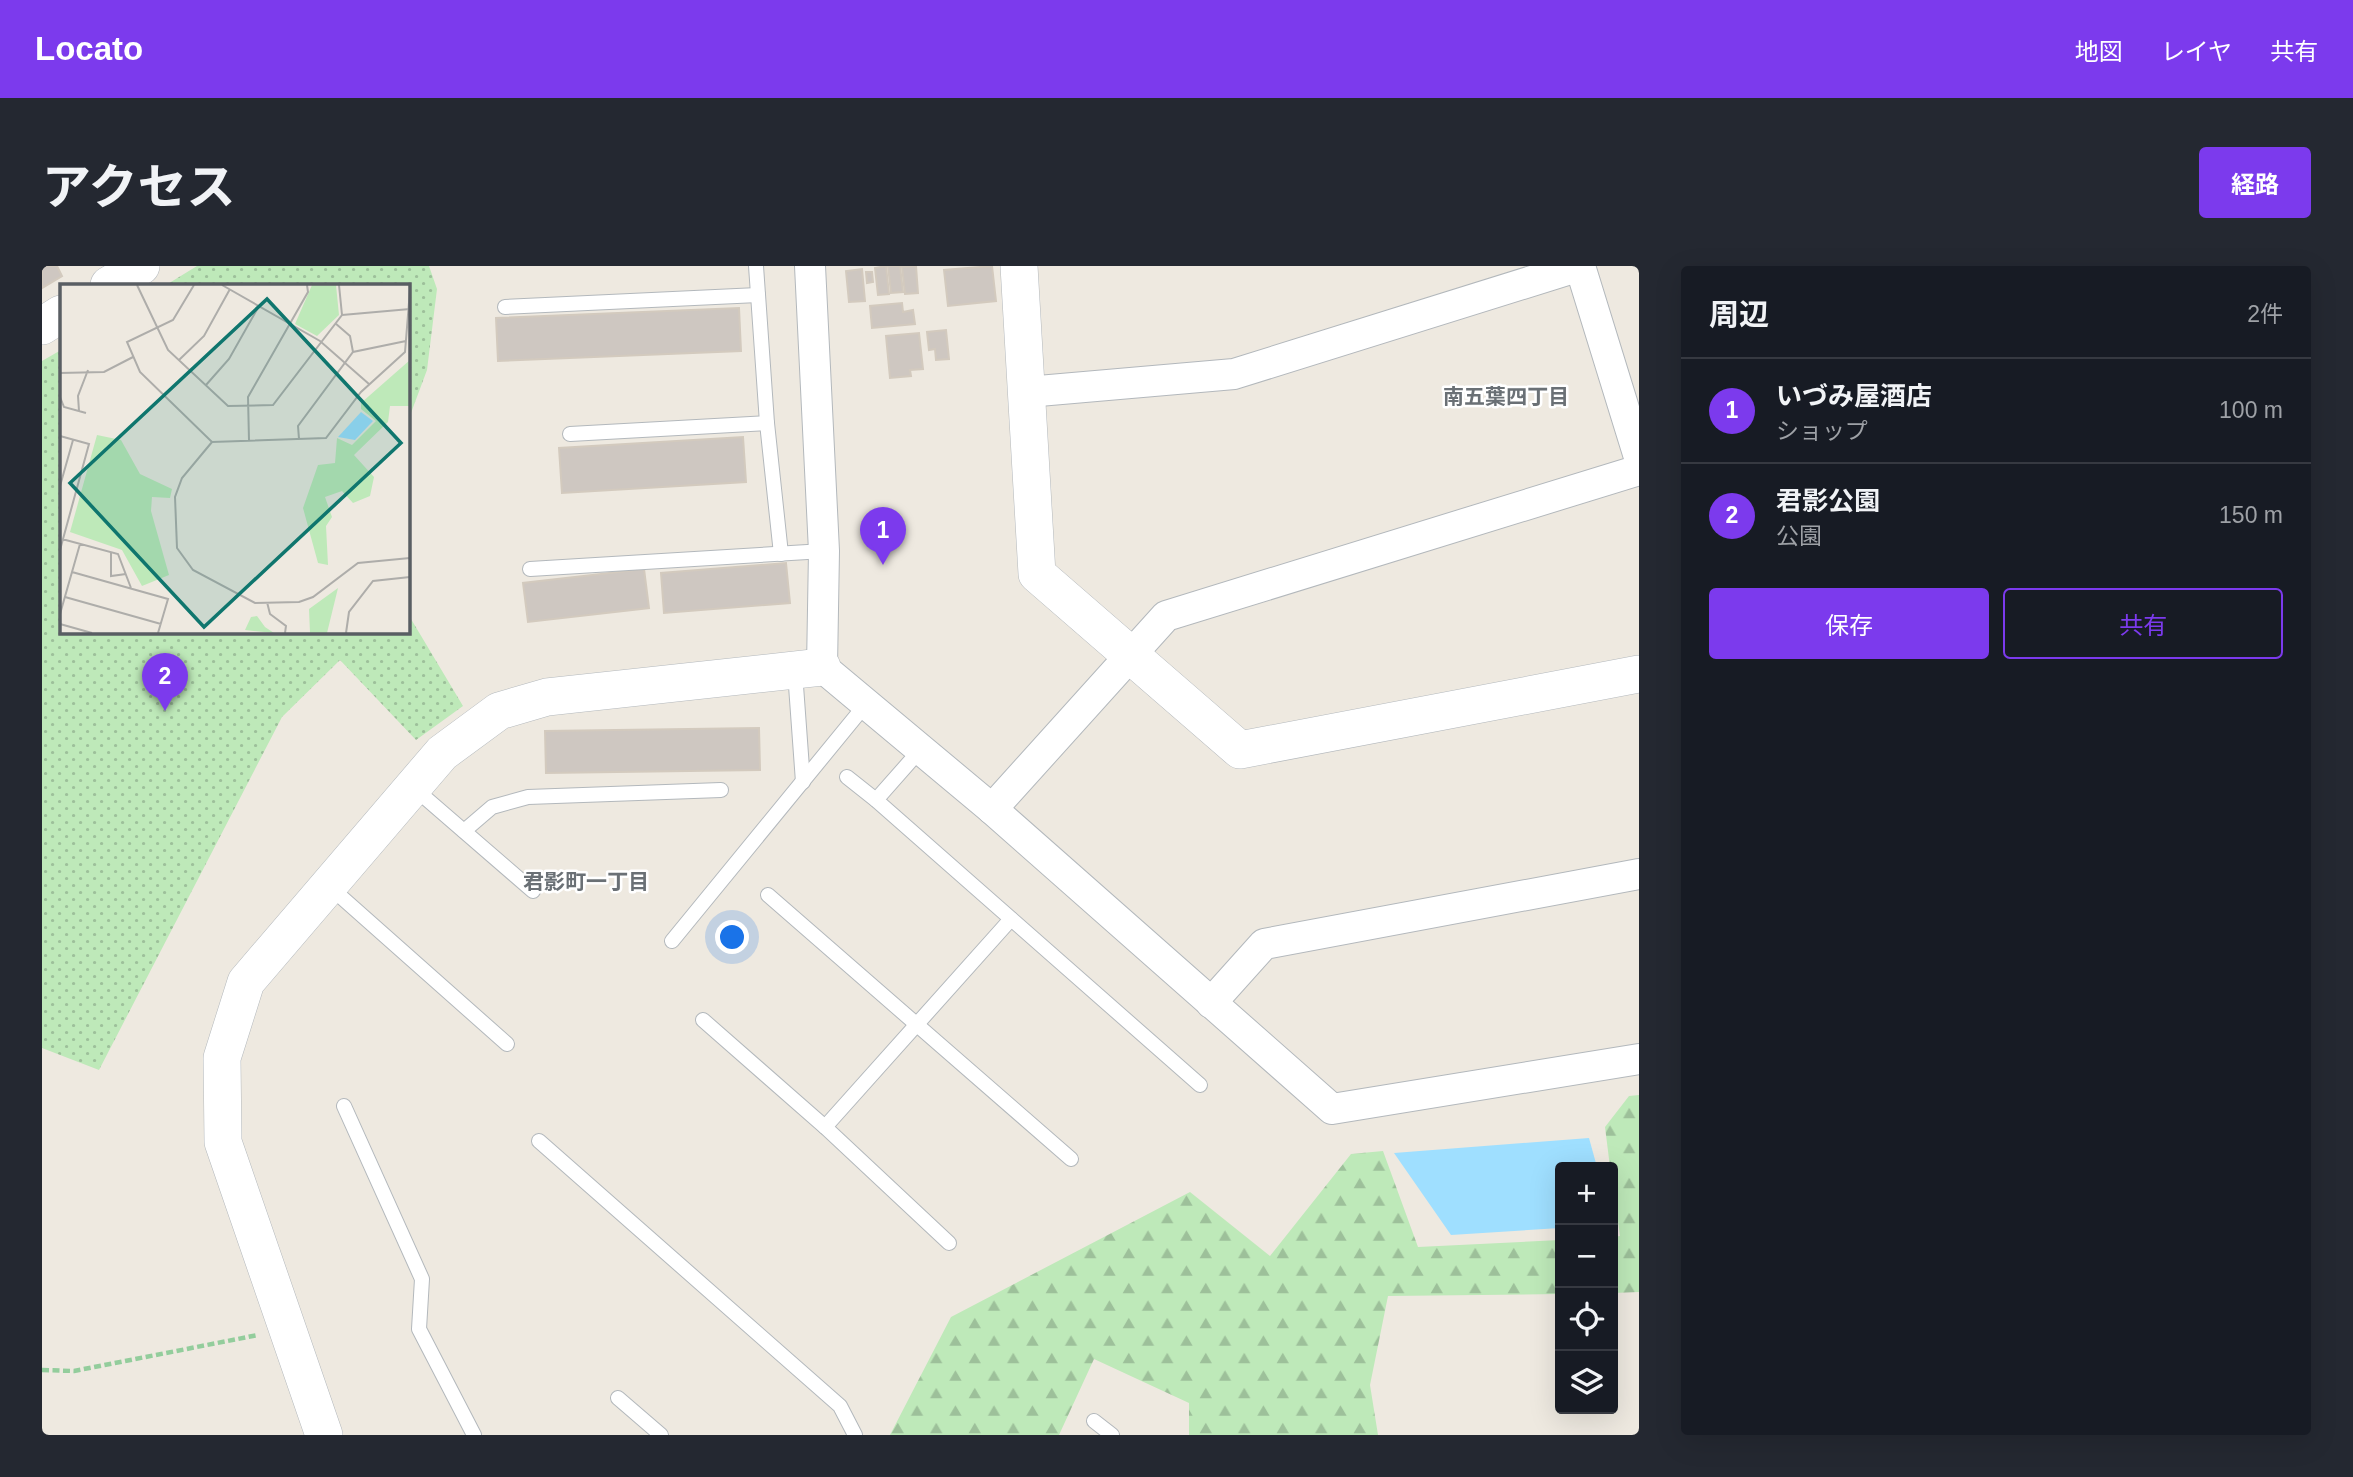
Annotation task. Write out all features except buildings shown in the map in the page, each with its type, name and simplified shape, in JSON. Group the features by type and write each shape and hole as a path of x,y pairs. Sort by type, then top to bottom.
{"street":[{"path":"111,284 141,266"},
{"path":"809,669 824,551 810,266"},
{"path":"1019,266 1037,573 1240,750 1639,674"},
{"path":"1027,392 1234,374 1580,266 1639,457"},
{"path":"42,326 60,315"},
{"path":"992,809 1166,616 1639,470"},
{"path":"324,1435 223,1142 222,1058 246,982 442,753 499,711 547,697 809,669 866,704 921,749 1332,1109 1639,1059"},
{"path":"1211,1003 1264,944 1639,874"}],"lane":[{"path":"756,266 780,554"},
{"path":"505,307 758,295"},
{"path":"570,434 767,423"},
{"path":"530,569 824,551"},
{"path":"803,782 809,669"},
{"path":"672,941 866,704"},
{"path":"876,800 921,749"},
{"path":"847,777 1200,1085"},
{"path":"413,787 533,891"},
{"path":"464,831 492,807 528,797 721,790"},
{"path":"329,886 506,1044"},
{"path":"768,895 1070,1159"},
{"path":"825,1127 1011,919"},
{"path":"703,1020 825,1127 949,1242"},
{"path":"344,1106 422,1279 419,1329 474,1435"},
{"path":"539,1141 840,1406 855,1435"},
{"path":"618,1398 661,1435"},
{"path":"1094,1421 1112,1435"}],"path":[{"path":"42,1370 74,1371 287,1330"}],"green space":[{"path":"197,266 429,266 437,289 427,370 410,416 410,284 168,284"},
{"path":"60,351 60,634 410,634 410,617 463,706 416,740 340,660 282,717 99,1070 42,1048 42,361"},
{"path":"1639,1095 1639,1292 1618,1293 1618,1162 1609,1162 1605,1127 1629,1096"},
{"path":"1383,1151 1418,1247 1555,1240 1555,1294 1388,1296 1370,1385 1378,1435 1189,1435 1189,1403 1094,1359 1059,1435 890,1435 951,1317 1190,1192 1270,1256 1351,1154"}],"water":[{"path":"1589,1138 1596,1162 1555,1162 1555,1228 1451,1235 1394,1153"}],"place":[{"name":"いづみ屋酒店","path":"883,565"},
{"name":"君影公園","path":"165,711"}],"district":[{"name":"南五葉四丁目","path":"1506,397"},
{"name":"君影町一丁目","path":"586,882"}]}
